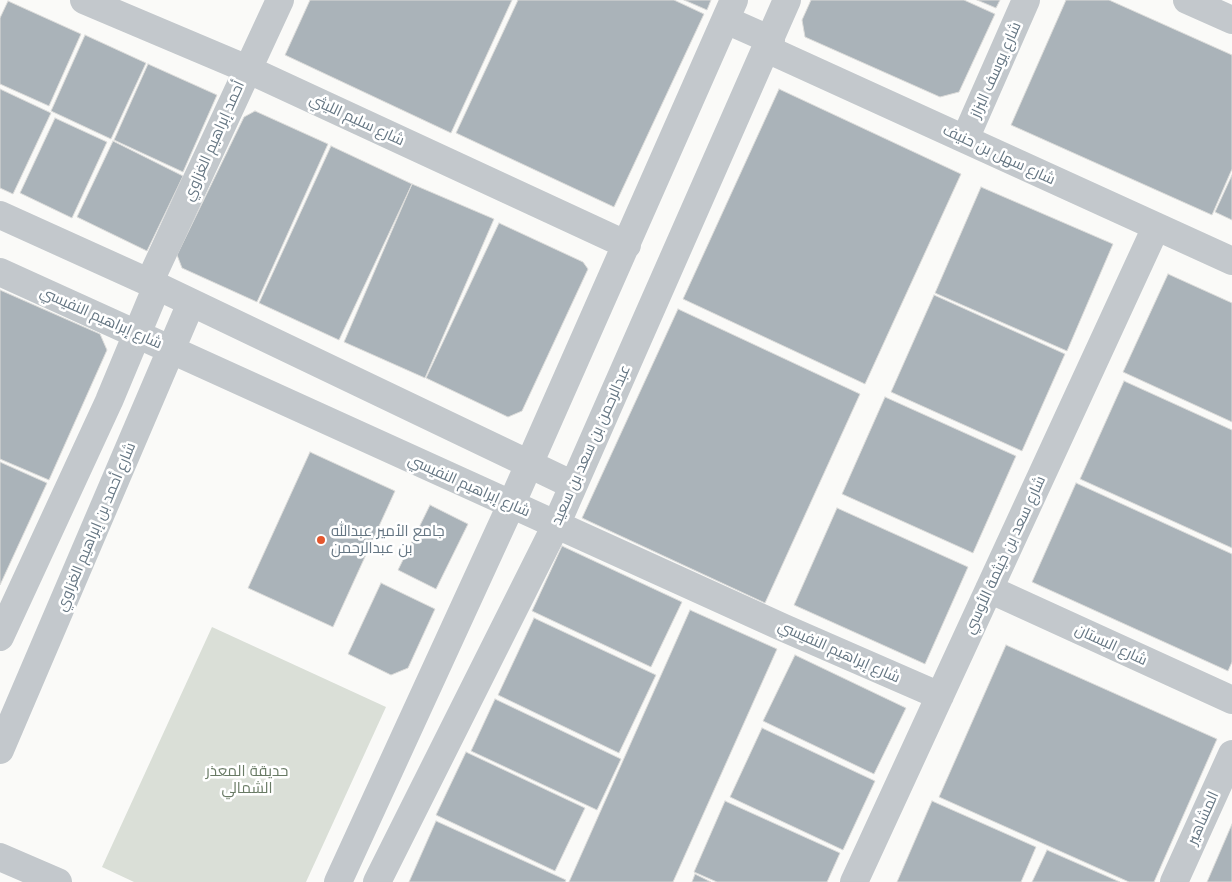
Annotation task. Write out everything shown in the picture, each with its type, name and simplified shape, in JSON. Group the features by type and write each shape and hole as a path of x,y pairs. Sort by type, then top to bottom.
{"street":[{"name":"شارع سليم الليثي","path":"84,0 247,69 627,245"},
{"name":"أحمد إبراهيم الغزاوي","path":"153,285 247,69 280,0"},
{"name":"عبدالرحمن بن سعد بن سعيد","path":"377,882 556,525 787,0"},
{"name":"شارع يوسف البزاز","path":"965,140 1026,0"},
{"path":"1187,0 1232,20"},
{"name":"شارع سهل بن حنيف","path":"730,10 769,44 965,140 1232,261"},
{"path":"338,882 529,466 730,10"},
{"path":"0,215 153,285 573,486"},
{"name":"شارع سعد بن خيثمة الأوسي","path":"854,882 1156,227"},
{"name":"شارع إبراهيم النفيسي","path":"0,272 511,505 940,696"},
{"path":"0,637 137,335 153,285"},
{"name":"شارع أحمد بن إبراهيم الغزاوي","path":"0,750 191,303"},
{"name":"شارع البستان","path":"990,589 1232,700"},
{"name":"المشاهير","path":"1174,882 1232,754"},
{"path":"0,857 58,882"}],"green space":[{"name":"حديقة المعذر الشمالي","path":"212,627 386,707 306,882 134,882 102,867"}],"building":[{"path":"310,0 512,0 451,133 285,55"},
{"path":"518,0 674,0 704,14 614,207 456,133"},
{"path":"684,0 711,0 707,10"},
{"path":"811,0 964,0 995,14 959,92 940,97 805,37 802,20"},
{"path":"977,0 1000,0 996,8"},
{"path":"1066,0 1109,0 1232,55 1232,169 1212,215 1011,125"},
{"path":"8,1 81,34 49,106 0,84 0,18"},
{"path":"85,35 146,63 111,139 51,111"},
{"path":"148,64 217,95 183,172 114,140"},
{"path":"0,89 51,113 13,194 0,188"},
{"path":"779,89 961,174 865,384 683,299"},
{"path":"255,111 328,144 257,302 182,268 177,255 244,117"},
{"path":"55,118 107,142 72,218 20,193"},
{"path":"113,141 183,176 147,251 77,217"},
{"path":"331,146 412,184 339,340 259,303"},
{"path":"1232,175 1232,220 1215,212"},
{"path":"412,184 494,219 425,378 344,342"},
{"path":"981,187 1113,244 1067,351 935,293"},
{"path":"499,223 583,262 588,269 522,411 508,417 426,378"},
{"path":"1168,274 1232,303 1232,422 1123,372"},
{"path":"0,290 100,334 107,350 49,480 0,459"},
{"path":"934,295 1065,354 1022,451 891,392"},
{"path":"678,309 860,394 765,603 582,518"},
{"path":"1124,381 1232,430 1232,548 1080,479"},
{"path":"885,397 1016,456 973,553 842,494"},
{"name":"جامع الأمير عبدالله بن عبدالرحمن","path":"310,452 395,491 333,627 248,588"},
{"path":"0,462 47,483 0,585"},
{"path":"1076,483 1232,554 1232,662 1228,671 1032,582"},
{"path":"430,505 468,524 436,589 398,570"},
{"path":"837,508 968,567 925,664 794,605"},
{"path":"562,546 682,602 651,667 532,611"},
{"path":"381,583 435,609 408,668 391,675 348,654"},
{"path":"690,610 777,649 673,882 569,882"},
{"path":"534,618 656,675 619,753 498,695"},
{"path":"1006,645 1217,739 1154,882 1129,882 939,797"},
{"path":"795,655 906,708 874,774 763,721"},
{"path":"495,699 621,759 597,810 471,751"},
{"path":"762,728 875,781 843,850 730,797"},
{"path":"466,752 585,808 555,871 436,815"},
{"path":"725,801 840,853 827,882 717,882 694,872"},
{"path":"932,801 1036,847 1021,882 897,882"},
{"path":"436,821 566,880 565,882 409,882"},
{"path":"1232,824 1232,882 1207,882"},
{"path":"1047,850 1120,882 1032,882"},
{"path":"695,874 711,882 692,882"}],"place":[{"name":"جامع الأمير عبدالله بن عبدالرحمن","path":"321,540"}]}
